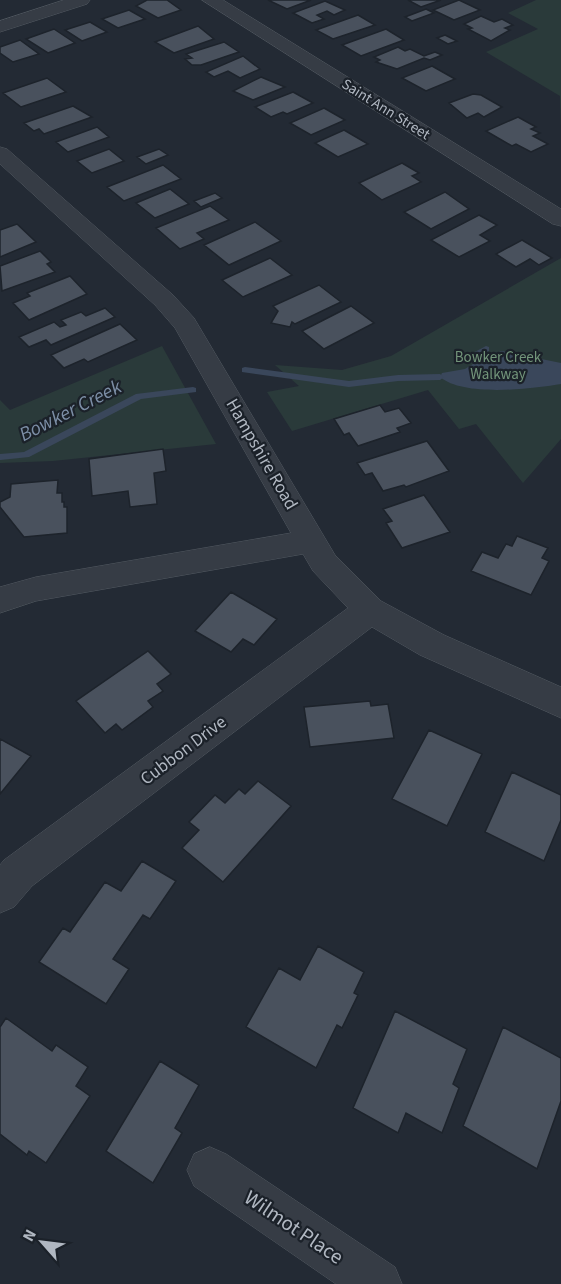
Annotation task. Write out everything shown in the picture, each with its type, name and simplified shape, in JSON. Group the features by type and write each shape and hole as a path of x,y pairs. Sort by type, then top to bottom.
{"street":[{"path":"0,27 47,4 81,0"},
{"name":"Saint Ann Street","path":"211,0 561,219"},
{"name":"Hampshire Road","path":"0,153 164,300 185,324 250,431 324,563 370,610 432,645 561,703"},
{"path":"0,600 36,589 311,541"},
{"name":"Cubbon Drive","path":"0,894 18,873 370,610"},
{"name":"Wilmot Place","path":"210,1170 378,1284"}],"green space":[{"path":"536,0 561,0 561,128 560,96 486,52 538,29 508,13"},
{"name":"Bowker Creek Walkway","path":"561,258 561,439 523,483 476,424 459,429 428,390 292,431 267,392 299,386 275,365 342,370 391,356"},
{"path":"162,346 216,444 53,461 0,463 0,400 10,410"}],"water":[{"path":"502,351 561,363 561,384 498,390 465,387 440,377 442,373 465,369 487,355"}],"building":[{"path":"147,0 167,0 181,10 158,18 136,6"},
{"path":"268,0 311,0 287,9"},
{"path":"408,0 441,0 421,7"},
{"path":"459,0 480,10 454,20 433,10"},
{"path":"325,1 345,10 334,15 327,11 317,15 324,19 312,23 293,13"},
{"path":"426,9 434,13 412,21 405,17"},
{"path":"129,10 145,19 118,28 102,19"},
{"path":"358,15 375,25 333,39 316,30"},
{"path":"481,16 494,22 502,19 513,25 505,28 510,30 491,41 468,29 472,28 464,24"},
{"path":"90,22 107,32 82,41 65,30"},
{"path":"198,26 214,39 174,53 155,42"},
{"path":"54,29 75,43 48,53 26,39"},
{"path":"386,29 404,40 361,56 342,45"},
{"path":"445,35 457,41 448,44 437,38"},
{"path":"20,40 39,54 13,62 0,53 0,47"},
{"path":"224,42 239,52 201,65 192,65 185,59 192,58 186,54"},
{"path":"398,47 405,51 410,49 424,56 435,52 442,55 430,60 424,58 397,69 376,62 380,60 374,57"},
{"path":"243,56 260,69 240,78 228,71 214,77 206,72"},
{"path":"432,66 455,79 426,91 402,78"},
{"path":"261,77 285,87 253,100 233,91"},
{"path":"47,78 66,92 21,107 3,93"},
{"path":"293,92 313,103 287,114 283,112 271,117 255,107"},
{"path":"473,94 481,95 502,107 484,117 478,113 467,118 449,103"},
{"path":"73,106 92,117 44,134 39,129 34,131 24,123"},
{"path":"324,108 345,120 311,135 290,123"},
{"path":"518,117 536,127 531,129 540,133 533,136 548,144 531,152 516,144 512,146 486,131"},
{"path":"97,127 109,137 68,152 56,142"},
{"path":"344,130 368,144 338,157 315,143"},
{"path":"109,149 124,161 92,173 77,161"},
{"path":"159,149 168,155 146,164 137,157"},
{"path":"402,163 419,173 412,176 421,182 382,200 359,183"},
{"path":"163,165 181,179 124,201 107,187"},
{"path":"170,189 189,204 155,218 136,203"},
{"path":"445,192 469,209 431,229 404,212"},
{"path":"215,193 222,198 201,207 194,201"},
{"path":"210,206 229,220 197,233 204,239 180,249 156,228"},
{"path":"479,215 497,225 480,235 490,241 459,257 431,240"},
{"path":"255,222 281,241 229,265 204,245"},
{"path":"17,224 36,242 0,257 0,230"},
{"path":"522,240 552,258 539,265 530,259 516,267 496,254"},
{"path":"40,251 51,262 47,264 55,272 2,291 0,266"},
{"path":"270,258 292,275 243,297 222,280"},
{"path":"70,276 87,294 29,320 13,303 30,296 27,293"},
{"path":"319,285 341,302 295,324 292,322 290,327 271,323 278,311 273,306"},
{"path":"351,306 374,323 324,349 302,331"},
{"path":"105,308 115,317 51,345 46,340 29,347 19,337 54,322 60,327 66,325 61,320 81,312 86,316"},
{"path":"120,324 137,340 88,362 84,359 64,368 51,355"},
{"path":"380,405 385,412 399,408 411,423 397,428 400,432 358,446 349,433 344,435 334,419"},
{"path":"427,441 449,471 406,487 404,485 383,491 372,473 365,475 357,463"},
{"path":"163,449 166,471 154,473 157,504 130,507 128,491 92,496 89,459"},
{"path":"58,480 57,493 62,493 62,502 64,502 64,507 67,507 67,533 24,537 0,507 0,502 10,497 11,484"},
{"path":"424,495 450,532 402,548 386,523 392,521 383,509"},
{"path":"517,536 548,548 542,558 549,561 531,595 471,571 482,552 498,558 506,544 512,546"},
{"path":"231,592 277,619 254,645 243,639 231,652 195,631"},
{"path":"148,651 171,674 157,684 163,691 148,701 153,707 122,730 116,724 105,733 76,701"},
{"path":"370,701 371,706 388,704 394,738 310,747 304,707"},
{"path":"429,730 482,754 447,826 392,799"},
{"path":"0,739 31,756 0,794"},
{"path":"512,772 561,795 561,820 544,861 485,832"},
{"path":"258,781 291,806 223,882 182,848 199,830 189,822 215,795 225,803 239,789 245,794"},
{"path":"142,861 176,881 150,919 143,915 113,959 129,969 106,1004 39,962 63,928 70,932 105,882 121,891"},
{"path":"318,946 364,972 354,993 358,995 342,1028 337,1025 316,1068 246,1027 279,968 300,980"},
{"path":"395,1011 467,1049 453,1084 459,1088 442,1133 406,1113 398,1133 353,1108"},
{"path":"6,1018 52,1051 56,1045 88,1067 76,1086 90,1096 46,1163 29,1151 27,1155 0,1134 0,1027"},
{"path":"503,1027 561,1058 561,1101 537,1169 463,1126"},
{"path":"160,1061 199,1085 175,1128 182,1133 153,1183 106,1151"}],"waterway":[{"path":"475,354 486,349"},
{"path":"463,365 465,369"},
{"name":"Bowker Creek","path":"245,370 349,384 398,378 440,377"},
{"name":"Bowker Creek","path":"0,457 26,455 139,396 193,390"}]}
